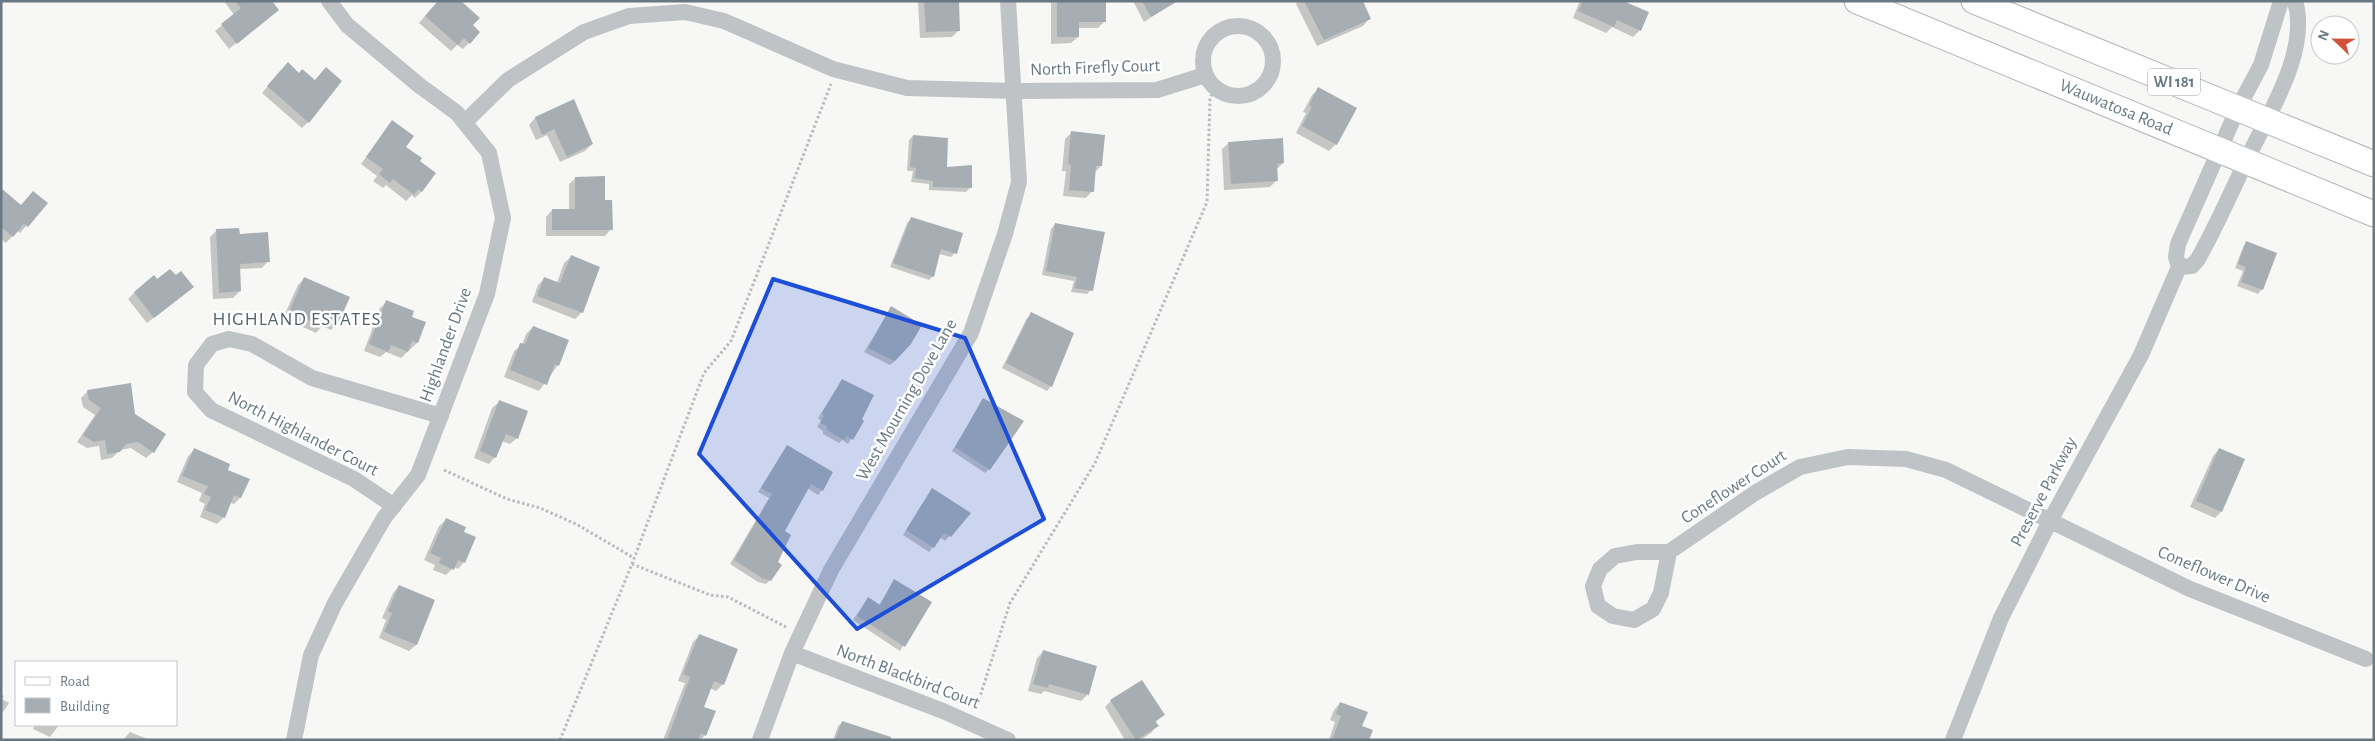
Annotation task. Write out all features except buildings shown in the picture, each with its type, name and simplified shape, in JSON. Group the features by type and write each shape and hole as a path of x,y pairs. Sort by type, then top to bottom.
{"main road":[{"name":"Wauwatosa Road","path":"1858,1 2374,214"},
{"name":"WI 181","path":"1974,1 2374,164"}],"street":[{"name":"Highlander Drive","path":"294,740 311,655 335,603 394,506 418,475 487,294 503,218 489,153 465,122 457,113 420,86 348,25 329,1"},
{"name":"West Mourning Dove Lane","path":"760,740 792,653 831,570 971,332 1005,234 1019,182 1008,1"},
{"name":"Preserve Parkway","path":"1953,740 2001,618 2050,522 2141,355 2178,267 2176,257 2178,244 2218,151 2261,65 2281,1"},
{"path":"2178,267 2192,266 2198,259 2282,90 2297,38 2298,13 2295,1"},
{"name":"North Firefly Court","path":"465,122 508,80 584,32 629,16 685,12 724,21 837,70 908,88 1014,91 1156,90 1210,81"},
{"path":"1239,26 1250,28 1261,34 1268,43 1272,55 1272,66 1269,76 1262,86 1242,96 1231,95 1210,81 1202,64 1208,41 1217,32 1227,27 1239,26"},
{"name":"North Highlander Court","path":"394,506 354,479 211,410 195,392 196,365 212,344 229,339 252,344 312,378 441,416"},
{"name":"Coneflower Court","path":"1669,552 1756,493 1800,467 1848,457 1906,459 1946,470 2050,522"},
{"name":"Coneflower Drive","path":"2050,522 2190,589 2366,659"},
{"path":"1637,552 1669,552 1661,593 1653,608 1634,620 1613,616 1598,606 1593,586 1600,569 1615,556 1637,552"},
{"name":"North Blackbird Court","path":"792,653 971,723 1008,740"}],"path":[{"path":"560,740 632,564 704,373 731,341 837,70"},
{"path":"971,723 1010,603 1095,463 1207,202 1210,81"},
{"path":"444,470 507,499 540,508 576,524 634,558"},
{"path":"632,564 710,595 728,597 781,625 802,633"}],"highlighted area":[{"path":"773,279 965,338 1044,519 857,629 699,454"}],"district":[{"name":"HIGHLAND ESTATES","path":"297,319"}]}
